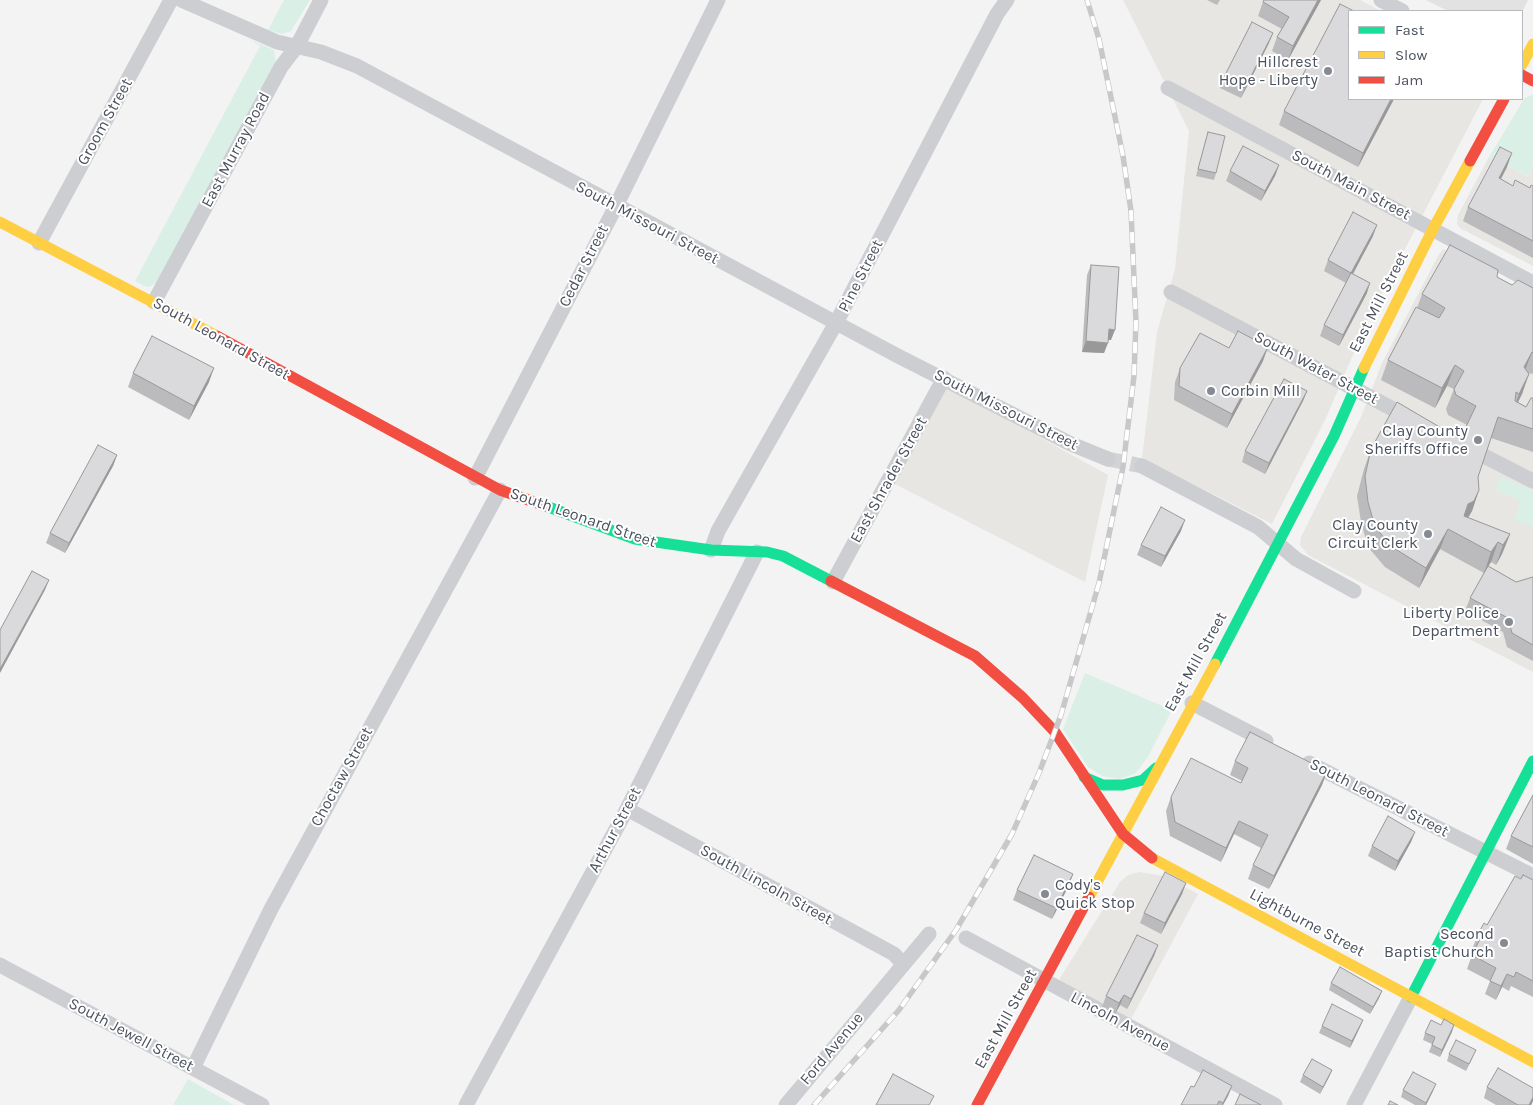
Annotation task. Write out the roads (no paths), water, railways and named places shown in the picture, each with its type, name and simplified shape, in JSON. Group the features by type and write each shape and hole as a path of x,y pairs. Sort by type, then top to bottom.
{"main road":[{"path":"1523,63 1533,44"},
{"name":"East Mill Street","path":"977,1105 1045,982 1192,703 1278,546 1334,436 1433,229 1503,100"},
{"name":"South Leonard Street","path":"0,222 154,302 500,490 635,539 711,550 757,552 782,556 975,656 1023,698 1055,732 1123,834"},
{"path":"1411,997 1533,761"},
{"path":"1084,777 1103,785 1123,785 1143,780 1158,767"},
{"name":"Lightburne Street","path":"1123,834 1152,858 1533,1062"}],"street":[{"name":"Groom Street","path":"39,243 171,0"},
{"name":"South Missouri Street","path":"181,0 233,25 277,42 321,52 357,66 836,323 1071,444 1108,459"},
{"name":"East Murray Road","path":"154,302 281,67 297,46 321,0"},
{"name":"Cedar Street","path":"475,478 616,206 718,0"},
{"name":"Pine Street","path":"711,550 718,530 836,323 992,23 1007,0"},
{"path":"1381,0 1400,10"},
{"name":"South Main Street","path":"1168,88 1533,283"},
{"name":"South Water Street","path":"1171,292 1420,422"},
{"name":"East Shrader Street","path":"833,582 944,378"},
{"path":"1484,456 1533,481"},
{"path":"1142,466 1258,527 1278,546 1296,559 1354,591"},
{"name":"Choctaw Street","path":"193,1068 271,909 500,490"},
{"name":"Arthur Street","path":"466,1105 627,809 757,552"},
{"path":"1192,703 1283,749"},
{"name":"South Leonard Street","path":"1300,758 1533,876"},
{"name":"South Lincoln Street","path":"627,809 894,954 904,964"},
{"name":"Ford Avenue","path":"786,1105 929,934"},
{"name":"Lincoln Avenue","path":"966,938 1275,1105"},
{"name":"South Jewell Street","path":"0,965 262,1105"},
{"path":"1354,1105 1411,997"}],"tunnel":[{"path":"1108,459 1142,466"}],"railway":[{"path":"814,1105 899,1010 956,930 1012,834 1039,773 1061,715 1099,583 1123,467 1134,376 1136,322 1131,211 1123,156 1099,39 1087,0"}],"place":[{"name":"Hillcrest Hope - Liberty","path":"1328,71"},
{"name":"Corbin Mill","path":"1211,391"},
{"name":"Clay County Sheriffs Office","path":"1478,440"},
{"name":"Clay County Circuit Clerk","path":"1428,534"},
{"name":"Liberty Police Department","path":"1509,622"},
{"name":"Cody's Quick Stop","path":"1045,894"},
{"name":"Second Baptist Church","path":"1504,943"}]}
